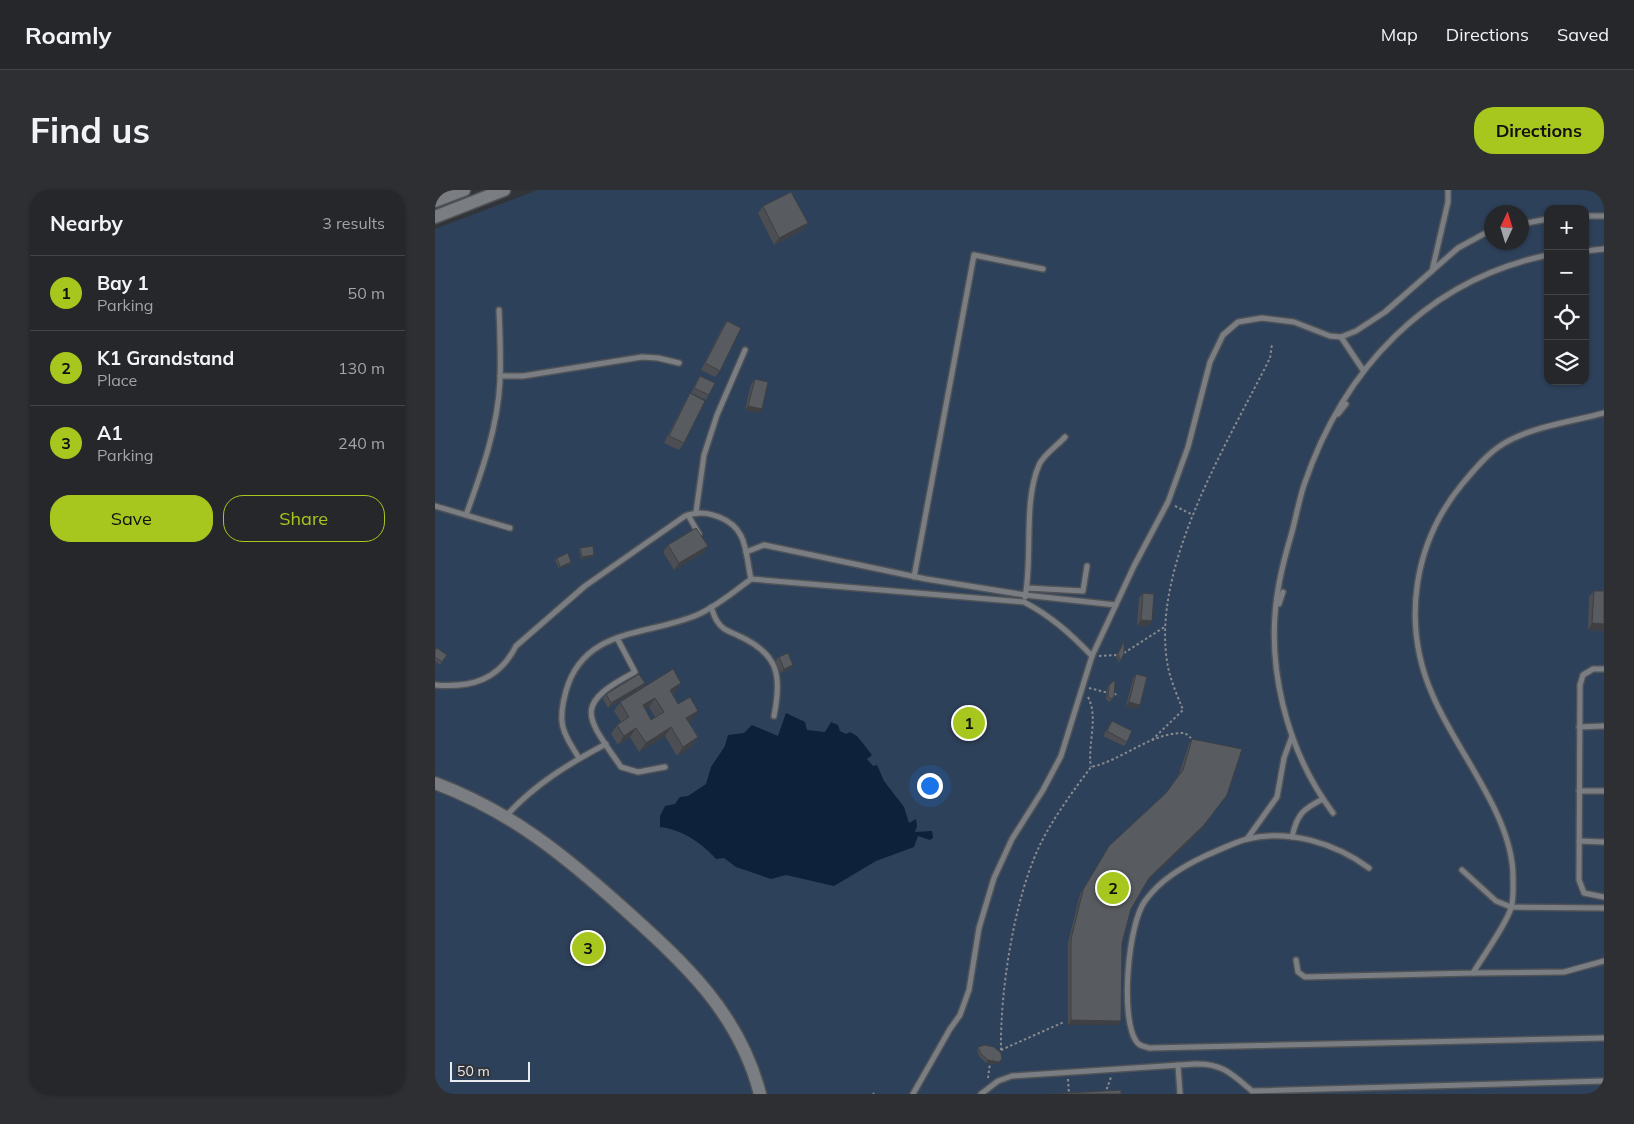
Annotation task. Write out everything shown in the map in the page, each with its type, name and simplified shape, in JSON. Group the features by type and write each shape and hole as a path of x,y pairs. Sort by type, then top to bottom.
{"street":[{"path":"435,201 464,190"},
{"path":"435,217 504,190"},
{"path":"435,783 456,791 506,816 564,856 665,945 706,988 729,1020 745,1049 761,1094"}],"lane":[{"path":"1432,271 1448,202 1448,190"},
{"path":"1589,216 1604,216"},
{"path":"1529,223 1544,220"},
{"path":"913,1094 963,1008 969,990 979,928 994,878 1012,839 1043,790 1061,756 1092,656 1175,484 1192,434 1210,362 1223,335 1238,322 1262,318 1294,322 1320,334 1341,337 1369,324 1458,248 1484,234"},
{"path":"1589,251 1602,250"},
{"path":"914,577 974,255 1043,269"},
{"path":"1333,813 1323,799 1292,736 1277,682 1276,619 1279,584 1303,486 1319,445 1363,370 1405,324 1449,292 1505,266 1544,256"},
{"path":"466,515 492,437 501,376 499,310"},
{"path":"1341,337 1363,370"},
{"path":"696,512 704,455 717,415 745,350"},
{"path":"501,376 523,376 642,357 679,363"},
{"path":"1333,420 1346,404"},
{"path":"1473,973 1511,907 1513,876 1510,854 1502,826 1433,696 1425,673 1417,641 1416,622 1421,558 1429,537 1451,497 1485,459 1503,444 1533,431 1604,413"},
{"path":"1024,602 1027,588 1031,494 1039,464 1065,437"},
{"path":"435,506 510,528"},
{"path":"435,686 476,682 498,673 510,659 516,646 556,610 585,586 688,514 696,512 713,514 734,524 742,537 751,579"},
{"path":"688,514 701,536"},
{"path":"746,552 765,545 914,577 1025,595 1116,605"},
{"path":"1027,588 1083,591 1087,566"},
{"path":"579,758 567,739 560,717 567,685 575,668 590,653 617,638 698,615 751,579 1024,602 1050,617 1092,656"},
{"path":"1276,619 1283,592"},
{"path":"711,607 717,622 724,629 755,643 767,653 774,664 779,692 774,716"},
{"path":"617,638 635,672 604,690 594,701 590,710 592,721 621,768 637,772 665,767"},
{"path":"1604,669 1593,669 1583,675 1580,685 1579,727 1579,880 1584,893 1604,897"},
{"path":"1579,727 1604,726"},
{"path":"1247,839 1277,797 1285,758 1292,736"},
{"path":"506,816 523,797 579,758 605,744"},
{"path":"1579,791 1604,791"},
{"path":"1292,837 1300,814 1306,808 1323,799"},
{"path":"1369,868 1337,848 1292,837 1247,839 1179,869 1163,881 1144,901 1132,933 1128,969 1130,1028 1136,1042 1141,1046 1149,1048 1604,1038"},
{"path":"1579,841 1604,842"},
{"path":"1462,870 1496,901 1511,907 1604,908"},
{"path":"1296,960 1298,972 1305,977 1564,972 1604,961"},
{"path":"983,1092 1012,1076 1114,1068 1211,1064 1226,1070 1252,1091 1604,1081"},
{"path":"1178,1065 1180,1094"}],"path":[{"path":"1151,740 1183,710 1168,667 1166,626 1175,568 1193,515 1270,358 1272,344"},
{"path":"1180,508 1193,515"},
{"path":"1092,656 1128,652 1166,626"},
{"path":"1082,686 1119,695"},
{"path":"1001,1050 1010,950 1022,893 1039,847 1091,767 1089,750 1092,716 1090,700 1082,686"},
{"path":"1091,767 1103,764 1151,740 1175,733 1185,733 1191,738"},
{"path":"996,1054 1064,1022"},
{"path":"983,1092 991,1059"},
{"path":"1105,1094 1114,1068"},
{"path":"1068,1071 1069,1094"}],"shaded area":[{"path":"538,190 1604,190 1604,1094 435,1094 435,229"},
{"path":"786,713 805,722 807,730 825,732 831,722 838,725 840,731 846,734 850,732 857,736 872,755 867,759 873,766 877,765 884,781 904,807 909,823 916,819 917,826 915,832 932,831 933,838 930,840 918,836 914,847 876,861 834,886 786,875 771,879 736,867 724,858 716,859 692,838 668,828 660,827 660,816 665,806 675,804 680,797 688,796 706,784 711,767 725,746 728,735 744,733 752,725 778,736"}],"building":[{"path":"791,192 808,223 779,238 763,206"},
{"path":"727,321 741,328 720,371 705,363"},
{"path":"700,376 715,383 709,395 694,388"},
{"path":"755,379 768,382 762,409 748,406"},
{"path":"690,393 705,401 684,443 669,436"},
{"path":"696,528 708,546 679,563 668,545"},
{"path":"593,546 594,555 582,557 580,548"},
{"path":"568,553 571,562 560,567 557,558"},
{"path":"1594,591 1604,591 1604,624 1592,623"},
{"path":"1143,593 1154,594 1152,621 1141,620"},
{"path":"1124,641 1124,654 1120,661 1118,654"},
{"path":"437,648 447,655 442,662 435,657 435,650"},
{"path":"788,653 793,665 784,669 779,657"},
{"path":"673,669 681,683 670,690 678,704 690,697 698,711 686,718 698,737 683,747 671,727 646,743 636,728 624,736 617,725 629,717 620,702","holes":["655,698 664,712 651,720 643,705"]},
{"path":"639,674 645,683 611,703 606,694"},
{"path":"1136,674 1147,677 1140,705 1129,702"},
{"path":"1115,680 1114,697 1110,699 1108,696 1109,685"},
{"path":"1112,721 1132,731 1127,742 1107,731"},
{"path":"1192,739 1242,749 1227,795 1204,825 1149,878 1131,909 1122,943 1121,1021 1071,1020 1071,939 1083,890 1109,846 1166,793 1183,770"},
{"path":"985,1045 994,1047 1001,1053 1002,1059 999,1062 988,1060 981,1054 978,1047"},
{"path":"1121,1090 1121,1094 1049,1094"}],"place":[{"name":"Bay 1","path":"969,723"},
{"name":"K1 Grandstand","path":"1113,888"},
{"name":"A1","path":"588,948"}]}
